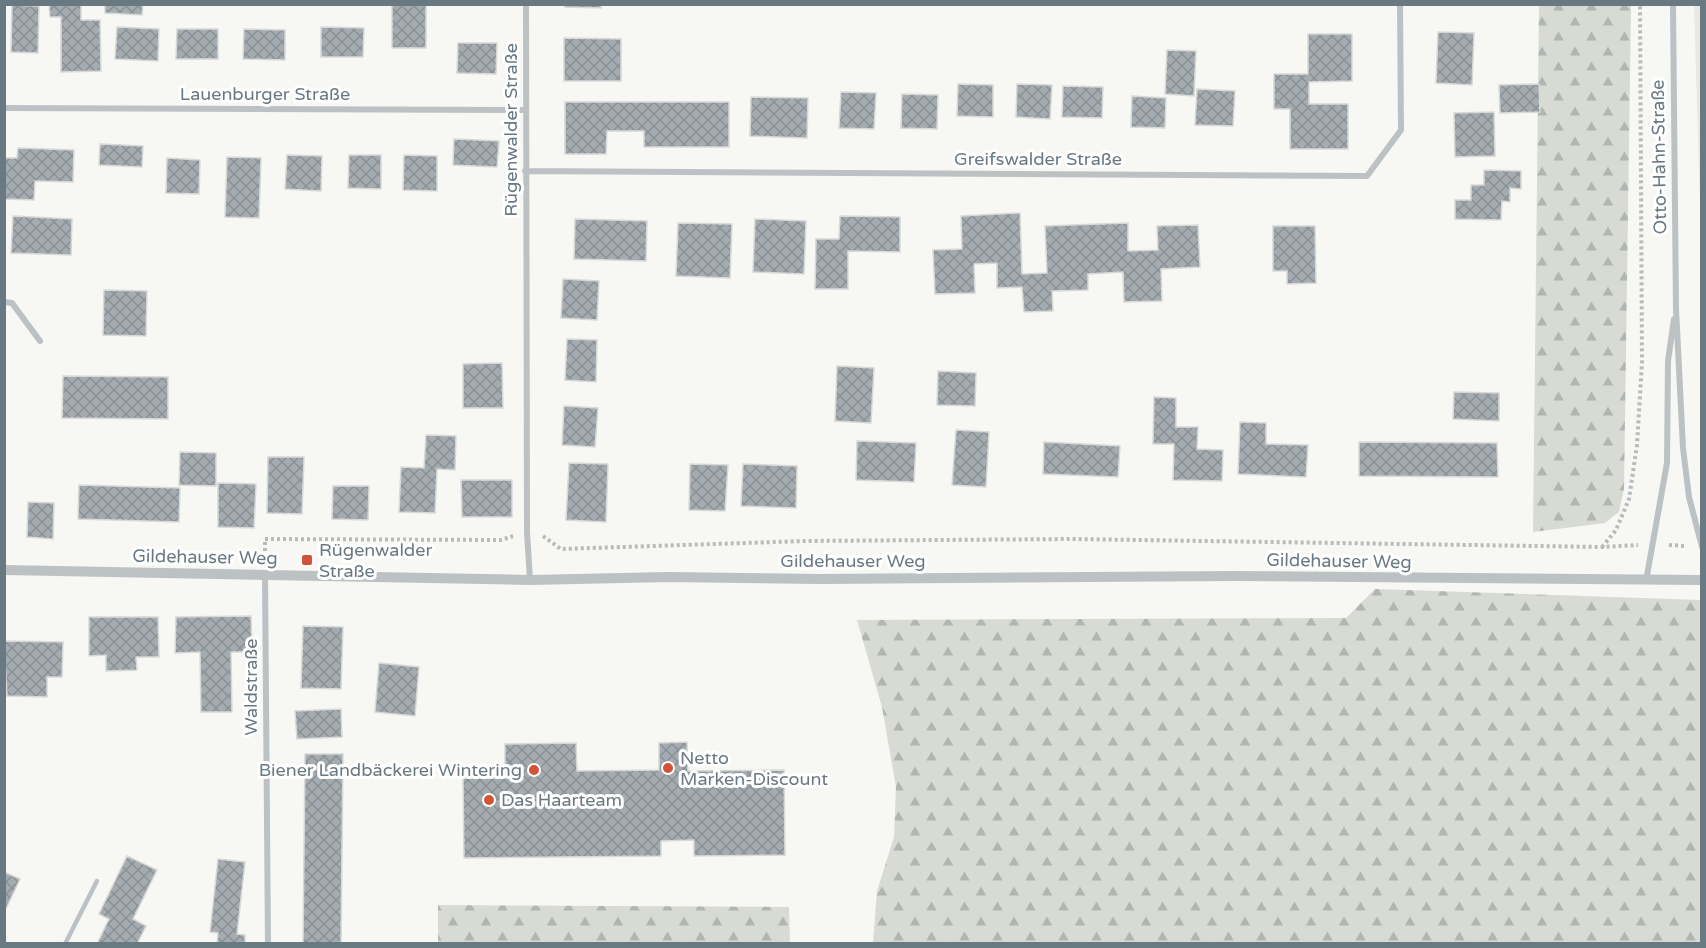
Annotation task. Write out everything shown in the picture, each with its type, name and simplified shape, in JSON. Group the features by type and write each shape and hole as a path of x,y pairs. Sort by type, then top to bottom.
{"street":[{"name":"Rügenwalder Straße","path":"526,4 527,531 530,580"},
{"name":"Greifswalder Straße","path":"525,171 1367,176 1401,130 1400,4"},
{"name":"Otto-Hahn-Straße","path":"1673,4 1676,309 1683,448 1689,497 1701,547"},
{"name":"Lauenburger Straße","path":"4,108 525,110"},
{"path":"4,302 12,303 40,340"},
{"name":"Otto-Hahn-Straße","path":"1646,581 1667,463 1668,361 1676,309"},
{"name":"Gildehauser Weg","path":"4,570 530,580 668,577 820,579 1234,576 1701,580"},
{"name":"Waldstraße","path":"266,575 268,944"}],"lane":[{"path":"65,944 97,881"}],"path":[{"path":"1602,547 1616,530 1629,499 1637,445 1642,362 1640,4"},
{"path":"266,575 265,539 501,540 527,531 542,535 561,549 805,541 1072,539 1701,547"}],"shaded area":[{"path":"1694,5 1702,5 1701,237"}],"green space":[{"path":"1539,5 1631,5 1624,489 1619,512 1605,523 1533,532"},
{"path":"1375,589 1701,600 1701,943 873,943 877,891 894,837 896,787 882,707 857,620 1346,618"},
{"path":"438,905 789,907 790,943 438,943"}],"building":[{"path":"49,4 81,4 81,20 100,20 101,71 61,72 61,17 50,17"},
{"path":"105,4 143,4 142,15 105,13"},
{"path":"392,4 426,4 426,48 392,48"},
{"path":"565,4 601,4 601,8 565,7"},
{"path":"12,5 39,6 38,53 11,52"},
{"path":"117,27 159,29 158,61 115,59"},
{"path":"321,27 364,28 363,57 321,57"},
{"path":"177,29 218,29 218,59 176,59"},
{"path":"244,29 285,30 285,60 243,59"},
{"path":"1438,32 1474,33 1472,85 1436,83"},
{"path":"1308,34 1352,34 1352,81 1309,82 1309,104 1348,104 1348,149 1290,149 1290,109 1274,109 1274,74 1308,74"},
{"path":"564,38 621,39 621,81 564,81"},
{"path":"458,43 497,43 496,74 457,73"},
{"path":"1167,50 1196,51 1194,96 1165,94"},
{"path":"958,84 993,85 993,117 957,116"},
{"path":"1017,84 1052,85 1050,119 1016,117"},
{"path":"1539,84 1540,112 1500,113 1499,85"},
{"path":"1063,86 1103,87 1102,118 1062,117"},
{"path":"1197,89 1235,91 1233,126 1195,125"},
{"path":"841,92 876,93 874,129 839,128"},
{"path":"902,94 938,95 937,129 901,128"},
{"path":"1132,96 1166,98 1165,128 1131,127"},
{"path":"751,97 808,98 807,138 750,136"},
{"path":"565,102 729,102 729,147 644,147 644,131 607,131 606,154 565,154"},
{"path":"1494,112 1495,156 1455,157 1454,113"},
{"path":"454,139 499,141 497,167 453,165"},
{"path":"100,144 143,146 142,167 99,165"},
{"path":"18,148 74,150 73,182 35,181 34,200 4,199 4,158 17,158"},
{"path":"287,155 322,156 321,191 285,189"},
{"path":"349,155 381,155 381,189 348,188"},
{"path":"404,155 437,156 437,191 403,190"},
{"path":"227,157 261,158 259,218 225,217"},
{"path":"167,158 200,160 199,194 166,193"},
{"path":"1484,170 1521,171 1521,189 1510,188 1510,202 1502,201 1501,220 1455,219 1455,200 1471,200 1471,185 1484,185"},
{"path":"1020,213 1022,274 1047,273 1045,226 1128,223 1128,251 1158,250 1157,226 1198,225 1200,267 1161,269 1162,301 1124,302 1123,272 1088,274 1088,290 1052,291 1053,311 1024,312 1022,287 997,288 997,263 974,264 975,293 935,294 933,250 962,249 961,216"},
{"path":"13,216 72,219 71,255 11,253"},
{"path":"840,216 900,217 900,252 848,251 848,289 815,289 816,239 839,239"},
{"path":"575,219 647,221 646,261 574,259"},
{"path":"755,219 806,221 804,274 753,272"},
{"path":"678,223 732,224 730,278 676,276"},
{"path":"1273,226 1315,226 1316,283 1287,284 1287,271 1273,271"},
{"path":"563,279 599,281 597,320 561,318"},
{"path":"104,290 147,291 146,336 103,335"},
{"path":"567,339 597,340 596,382 565,380"},
{"path":"502,363 503,408 463,408 463,364"},
{"path":"837,366 874,368 871,423 835,421"},
{"path":"938,371 976,373 975,406 937,405"},
{"path":"63,376 168,377 168,419 62,418"},
{"path":"1454,392 1499,393 1499,421 1453,419"},
{"path":"1154,397 1176,398 1176,427 1198,427 1197,449 1223,450 1222,481 1173,480 1174,444 1153,444"},
{"path":"564,406 598,408 595,447 562,445"},
{"path":"1240,422 1266,423 1266,444 1308,445 1306,477 1238,474"},
{"path":"956,430 989,432 986,487 952,485"},
{"path":"426,435 456,436 455,470 437,469 435,513 399,512 401,467 424,468"},
{"path":"857,441 916,443 914,482 856,480"},
{"path":"1044,442 1120,446 1118,477 1043,474"},
{"path":"1359,442 1497,443 1498,477 1359,476"},
{"path":"180,452 216,453 216,486 179,485"},
{"path":"268,457 304,457 302,514 267,513"},
{"path":"569,463 608,464 606,522 566,520"},
{"path":"690,464 728,465 725,511 689,510"},
{"path":"743,464 797,466 796,508 741,506"},
{"path":"461,480 512,480 512,517 462,517"},
{"path":"218,483 256,484 254,528 218,527"},
{"path":"79,485 180,488 179,522 78,519"},
{"path":"333,486 369,486 368,520 332,519"},
{"path":"28,502 54,503 53,539 27,537"},
{"path":"251,616 252,652 231,652 232,712 201,712 200,652 175,653 176,617"},
{"path":"89,617 158,617 159,657 136,657 137,670 106,671 106,655 89,656"},
{"path":"303,626 343,627 341,689 301,688"},
{"path":"4,641 63,642 62,677 47,677 47,697 7,696"},
{"path":"379,663 419,667 415,716 375,712"},
{"path":"341,709 342,737 297,739 295,711"},
{"path":"687,742 688,771 784,770 785,855 694,856 694,840 661,841 661,856 464,858 463,778 505,778 505,744 576,743 577,771 659,770 659,743"},
{"path":"305,754 343,754 341,944 303,944"},
{"path":"127,856 157,870 133,919 146,926 137,944 97,944 109,919 99,914"},
{"path":"218,859 245,862 237,934 245,935 245,944 217,944 218,933 210,932"},
{"path":"4,872 20,879 4,913"}],"place":[{"name":"Rügenwalder Straße","path":"307,560"},
{"name":"Netto Marken-Discount","path":"668,768"},
{"name":"Biener Landbäckerei Wintering","path":"534,770"},
{"name":"Das Haarteam","path":"489,800"}]}
